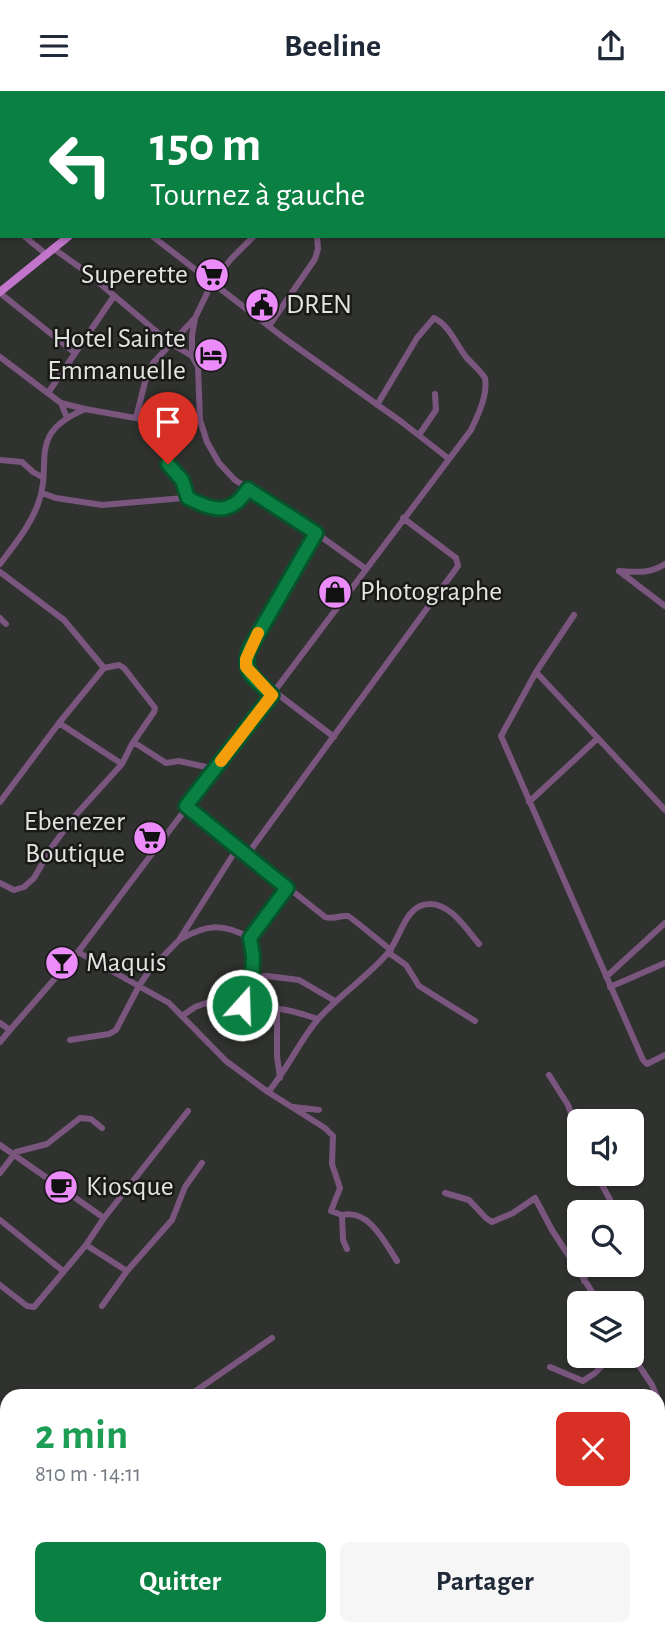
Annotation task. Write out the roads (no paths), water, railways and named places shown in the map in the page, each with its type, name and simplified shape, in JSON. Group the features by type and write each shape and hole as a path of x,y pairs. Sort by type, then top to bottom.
{"main road":[{"path":"0,293 67,238"}],"street":[{"path":"27,238 85,271 170,343 192,356"},
{"path":"155,238 449,459"},
{"path":"252,238 212,283 195,318 192,356 198,367 200,420 207,442 219,463 248,489 366,569"},
{"path":"268,325 315,259 317,238"},
{"path":"0,293 75,353"},
{"path":"48,393 114,296"},
{"path":"136,418 146,378 153,363 195,318"},
{"path":"0,1042 78,952 449,459 477,418 486,383 482,373 434,318 417,338 377,405"},
{"path":"0,357 61,403 136,418 200,420"},
{"path":"419,435 436,410 435,394"},
{"path":"61,403 66,418"},
{"path":"0,564 25,529 42,493 45,447 49,437 66,418 85,409"},
{"path":"162,420 157,447 182,480 188,498"},
{"path":"0,460 22,462 42,477"},
{"path":"42,493 56,498 102,505 188,498 203,506 219,508 238,503 248,489"},
{"path":"247,855 458,566 456,558 403,518"},
{"path":"316,533 250,648 246,667 250,674 334,737"},
{"path":"665,563 658,569 645,572 619,571 665,606"},
{"path":"0,572 64,621 104,668"},
{"path":"573,615 536,672 501,736 643,1060 647,1064 665,1055"},
{"path":"0,618 6,624"},
{"path":"0,802 104,668 113,665 124,668 155,710 122,764 52,846 30,883 14,890 0,883"},
{"path":"536,672 665,810"},
{"path":"59,723 122,764"},
{"path":"529,802 598,738"},
{"path":"135,743 166,763 179,761 215,769"},
{"path":"186,806 329,919 348,916 353,918 406,965 419,986 475,1021"},
{"path":"70,1040 108,1034 116,1030 149,971 179,940 238,847"},
{"path":"252,982 253,956 250,938 287,888"},
{"path":"268,1092 318,1019 390,951 408,916 421,905 439,905 447,910 479,944"},
{"path":"607,977 665,923"},
{"path":"179,940 199,929 227,927 250,938"},
{"path":"78,952 169,1003 226,1061 333,1136 331,1160 340,1188 331,1210 342,1215 355,1213 367,1220 397,1261"},
{"path":"610,987 665,964"},
{"path":"183,1016 201,1004 232,994 267,976 295,978 335,1001"},
{"path":"232,994 250,1009 276,1008 318,1019"},
{"path":"276,1008 280,1078"},
{"path":"0,1023 9,1030"},
{"path":"549,1075 570,1109"},
{"path":"292,1107 319,1110"},
{"path":"0,1285 27,1306 34,1307 86,1245 188,1111"},
{"path":"0,1173 13,1155 47,1144 80,1118 91,1119 102,1128"},
{"path":"0,1145 104,1218"},
{"path":"102,1306 127,1271 172,1220 182,1193 202,1163"},
{"path":"445,1193 469,1200 492,1222 513,1213 535,1198 591,1291"},
{"path":"342,1215 343,1240 347,1249"},
{"path":"0,1220 63,1271"},
{"path":"86,1245 127,1271"},
{"path":"584,1281 585,1277"},
{"path":"199,1389 272,1338"},
{"path":"550,1367 583,1381 600,1368"},
{"path":"641,1368 654,1389"}],"place":[{"name":"Superette","path":"212,275"},
{"name":"DREN","path":"262,305"},
{"name":"Hotel Sainte Emmanuelle","path":"211,355"},
{"name":"Photographe","path":"335,592"},
{"name":"Ebenezer Boutique","path":"150,838"},
{"name":"Maquis","path":"62,963"},
{"name":"Kiosque","path":"61,1187"}]}
